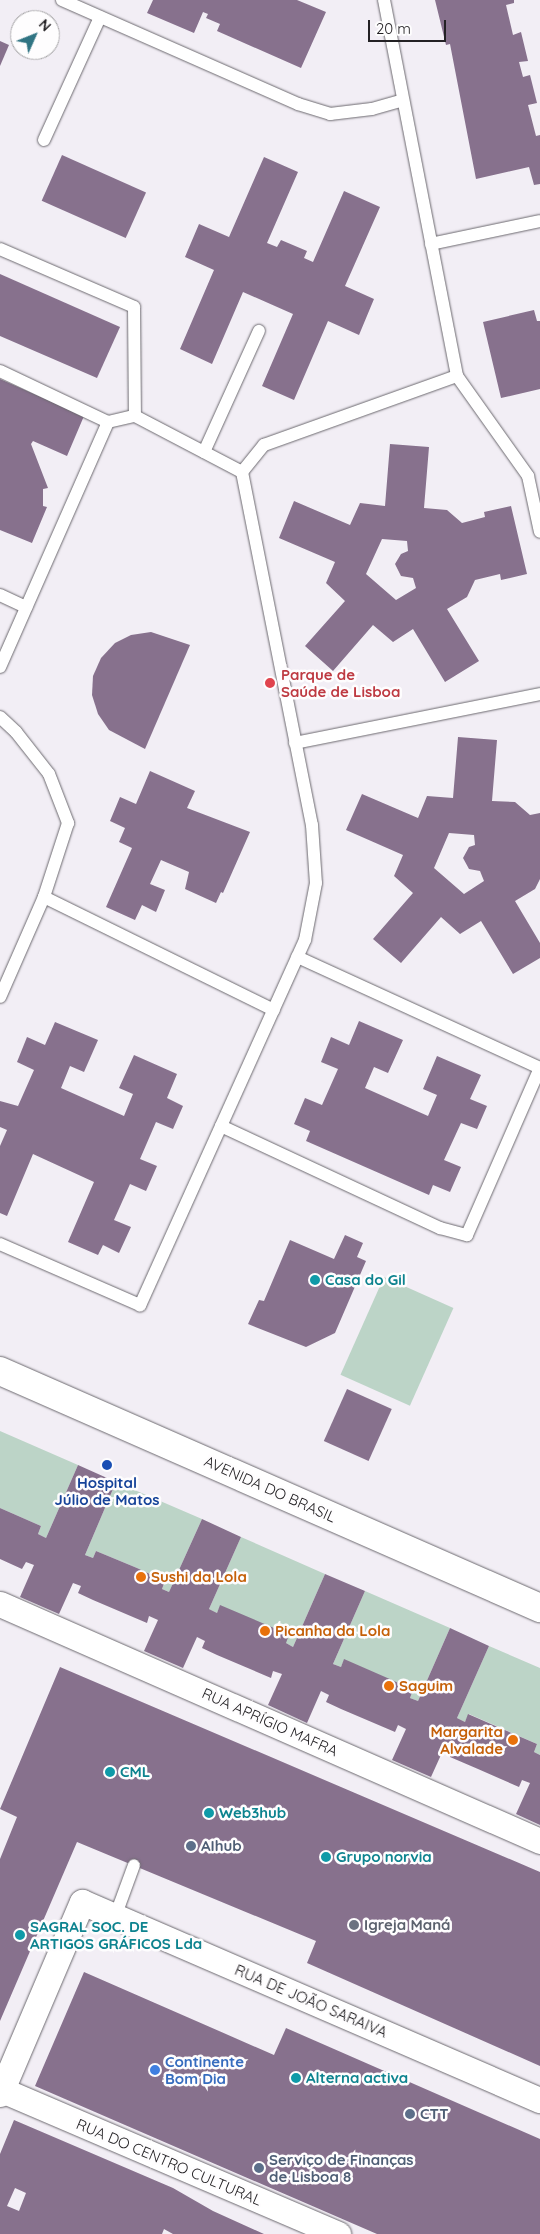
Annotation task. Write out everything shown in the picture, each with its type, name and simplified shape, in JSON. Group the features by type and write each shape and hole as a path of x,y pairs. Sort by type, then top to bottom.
{"main road":[{"name":"AVENIDA DO BRASIL","path":"0,1371 540,1608"}],"street":[{"name":"RUA APRÍGIO MAFRA","path":"0,1604 540,1841"},
{"name":"RUA DE JOÃO SARAIVA","path":"1,2092 82,1902 540,2100"},
{"name":"RUA DO CENTRO CULTURAL","path":"1,2092 338,2234"}],"lane":[{"path":"62,0 298,104 330,114 372,109 403,100"},
{"path":"384,0 457,376 534,474 540,532"},
{"path":"44,140 100,17"},
{"path":"431,244 540,221"},
{"path":"0,249 134,307 135,416"},
{"path":"204,452 259,331"},
{"path":"0,372 108,422 135,416 242,472"},
{"path":"242,472 264,445 457,376"},
{"path":"0,667 108,422"},
{"path":"0,1244 140,1306 305,940 316,883 312,825 242,472"},
{"path":"0,595 26,607"},
{"path":"295,743 540,694"},
{"path":"0,717 16,732 49,774 68,823 44,897 0,998"},
{"path":"44,897 274,1010"},
{"path":"221,1126 440,1228 467,1235 540,1068 297,957"},
{"path":"115,1917 134,1865"}],"green space":[{"path":"384,1277 453,1308 410,1406 340,1375"},
{"path":"0,1431 78,1465 46,1538 38,1534 41,1526 0,1508"},
{"path":"116,1482 202,1519 169,1592 162,1589 165,1581 137,1568 96,1551 93,1558 85,1555"},
{"path":"241,1537 325,1574 293,1647 220,1606 217,1613 209,1609"},
{"path":"365,1591 450,1628 418,1701 410,1698 413,1690 344,1660 341,1667 333,1664"},
{"path":"489,1646 540,1668 540,1755 534,1752 537,1744 469,1714 465,1722 457,1718"}],"building":[{"path":"153,0 297,0 326,12 301,68 217,31 220,24 206,18 208,14 203,12 194,33 147,13"},
{"path":"435,0 514,0 514,3 506,5 513,35 521,32 528,61 519,62 523,77 530,75 537,103 528,105 536,136 540,135 540,184 534,185 529,167 476,179 450,44 446,45"},
{"path":"0,41 9,45 0,66"},
{"path":"62,155 146,192 126,238 42,201"},
{"path":"264,157 298,172 267,243 277,247 281,240 307,251 304,258 313,262 344,191 380,207 345,286 374,299 359,335 328,321 294,400 262,386 293,314 243,292 212,364 180,349 214,270 185,257 199,224 229,237"},
{"path":"0,274 120,327 97,378 0,336"},
{"path":"534,310 537,321 540,321 540,389 501,398 483,322"},
{"path":"0,379 84,416 67,456 33,441 31,444 48,488 43,489 43,506 47,507 32,543 0,530"},
{"path":"390,444 429,447 424,508 447,510 462,523 485,517 484,512 511,506 527,574 501,580 500,574 475,580 467,597 447,609 479,661 445,682 413,629 393,642 373,625 333,671 305,646 345,601 326,583 335,562 279,538 294,501 350,525 360,503 385,506","holes":["382,539 407,541 408,551 401,554 395,564 401,576 413,578 416,588 396,600 366,574"]},
{"path":"151,632 190,645 145,749 109,730 98,714 92,695 93,676 101,658 115,643 131,635"},
{"path":"458,737 497,740 492,801 515,802 530,815 540,813 540,879 535,889 515,901 540,943 540,958 513,974 481,921 460,934 441,917 401,963 373,939 413,893 394,876 403,855 346,830 362,794 418,818 427,796 453,798","holes":["449,833 474,835 475,845 469,847 463,858 469,869 480,871 484,881 464,894 434,868"]},
{"path":"150,771 195,791 187,808 250,832 223,893 221,892 216,903 185,889 189,872 161,860 150,884 165,890 156,912 142,905 135,920 106,907 132,848 119,842 125,828 110,821 120,797 136,804"},
{"path":"359,1021 403,1040 388,1073 374,1067 365,1088 428,1116 437,1095 423,1089 437,1056 481,1075 470,1099 487,1106 477,1129 461,1123 444,1160 461,1167 450,1192 433,1185 429,1195 306,1141 310,1131 294,1124 305,1098 322,1105 338,1069 321,1062 331,1037 349,1045"},
{"path":"55,1022 98,1040 84,1072 70,1066 61,1088 124,1116 133,1094 119,1088 134,1055 177,1074 167,1098 183,1106 173,1129 156,1122 140,1159 157,1166 146,1191 130,1184 114,1220 131,1227 119,1253 103,1245 98,1255 68,1242 94,1182 33,1154 7,1216 0,1213 0,1146 7,1130 0,1127 0,1101 18,1106 34,1070 17,1062 27,1037 45,1045"},
{"name":"Casa do Gil","path":"345,1235 363,1243 357,1257 366,1261 335,1333 306,1347 248,1324 259,1300 264,1301 290,1240 334,1259"},
{"path":"347,1389 392,1409 369,1461 324,1441"},
{"path":"78,1465 116,1482 85,1555 93,1558 96,1551 137,1568 165,1581 162,1589 169,1592 202,1519 241,1537 209,1609 217,1613 220,1605 274,1628 289,1635 286,1643 293,1647 325,1574 365,1591 333,1664 341,1667 344,1659 392,1680 413,1690 410,1698 418,1701 450,1628 489,1646 457,1718 465,1722 468,1714 537,1744 534,1752 540,1755 540,1825 516,1814 530,1783 522,1780 519,1787 450,1757 453,1750 445,1746 431,1777 392,1760 406,1729 398,1725 395,1732 341,1709 326,1702 329,1695 321,1691 307,1723 268,1705 282,1674 273,1671 271,1678 217,1655 202,1648 205,1641 197,1637 183,1668 144,1651 158,1620 149,1616 147,1623 93,1600 78,1593 81,1586 73,1583 59,1614 20,1597 34,1565 26,1562 22,1569 0,1559 0,1508 41,1526 38,1534 46,1538"},
{"path":"60,1667 540,1872 540,2066 307,1963 316,1941 77,1842 0,2021 0,1859 17,1817 0,1809"},
{"path":"84,1972 274,2055 286,2028 540,2139 540,2234 377,2234 35,2086"},
{"path":"14,2120 173,2188 213,2211 264,2234 173,2234 164,2229 162,2234 0,2234 0,2154","holes":["15,2188 26,2193 19,2211 7,2206"]}],"place":[{"name":"Parque de Saúde de Lisboa","path":"270,683"},
{"name":"Casa do Gil","path":"315,1280"},
{"name":"Hospital Júlio de Matos","path":"107,1465"},
{"name":"Sushi da Lola","path":"141,1577"},
{"name":"Picanha da Lola","path":"265,1631"},
{"name":"Saguim","path":"389,1686"},
{"name":"Margarita Alvalade","path":"513,1740"},
{"name":"CML","path":"110,1772"},
{"name":"Web3hub","path":"209,1813"},
{"name":"AIhub","path":"191,1846"},
{"name":"Grupo norvia","path":"326,1857"},
{"name":"Igreja Maná","path":"354,1925"},
{"name":"SAGRAL SOC. DE ARTIGOS GRÁFICOS Lda","path":"20,1935"},
{"name":"Continente Bom Dia","path":"155,2070"},
{"name":"Alterna activa","path":"296,2078"},
{"name":"CTT","path":"410,2114"},
{"name":"Serviço de Finanças de Lisboa 8","path":"259,2168"}]}
